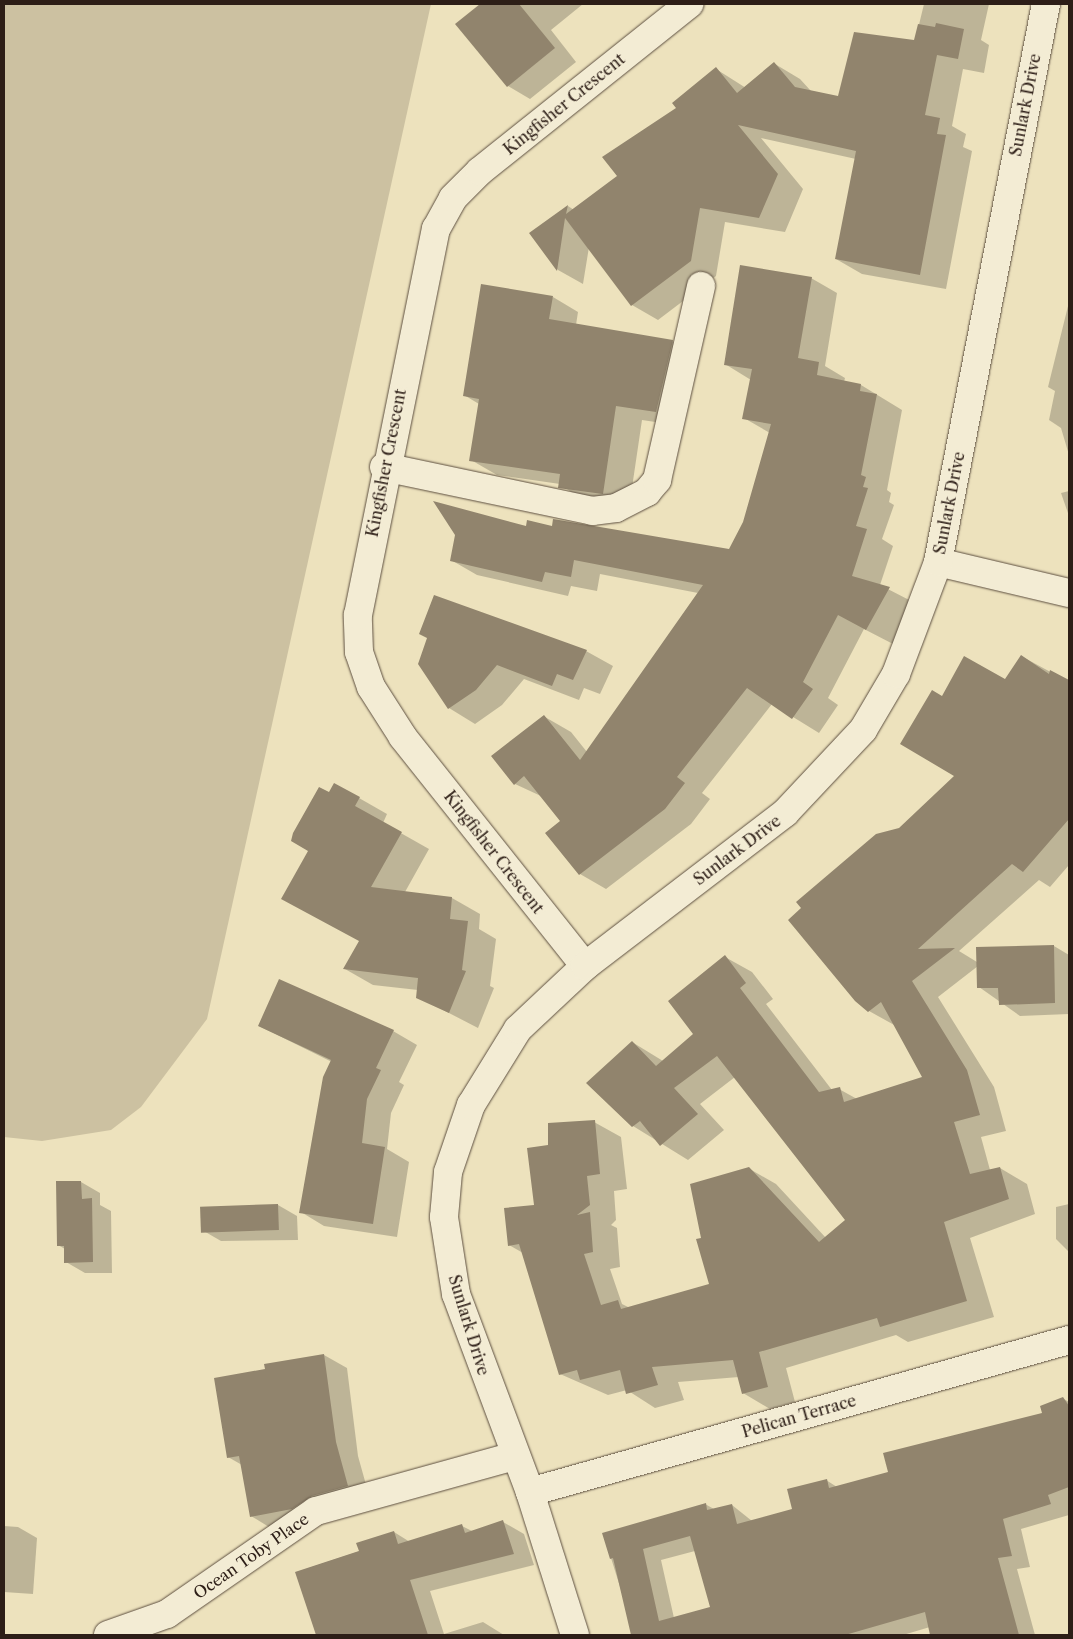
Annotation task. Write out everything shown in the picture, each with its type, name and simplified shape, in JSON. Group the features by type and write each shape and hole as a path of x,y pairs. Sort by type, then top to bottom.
{"street":[{"name":"Kingfisher Crescent","path":"585,966 403,737 370,687 359,652 357,623 384,467 425,268 436,229 453,198 480,171 689,4"},
{"name":"Sunlark Drive","path":"575,1635 530,1492 514,1456 456,1294 444,1217 448,1172 468,1114 491,1068 518,1029 585,966 785,813 826,774 863,730 896,674 938,562 1046,4"},
{"path":"384,467 592,510 616,508 647,492 656,480 701,286"},
{"path":"938,562 1069,593"},
{"name":"Pelican Terrace","path":"530,1492 1069,1340"},
{"name":"Ocean Toby Place","path":"108,1635 167,1614 316,1511 514,1456"}],"shaded area":[{"path":"4,4 431,4 207,1019 141,1107 111,1130 42,1141 4,1137"}],"building":[{"path":"480,4 519,4 555,48 507,87 455,24"},
{"path":"936,23 964,29 958,59 937,55 925,115 940,118 937,134 946,135 920,275 835,259 856,151 738,125 778,174 759,218 700,208 691,261 631,306 565,218 557,271 529,233 568,205 566,214 617,176 602,157 676,108 672,103 716,67 737,93 774,62 795,87 838,96 854,32 914,40 918,24 935,27"},
{"path":"740,265 812,277 798,358 819,362 817,375 861,384 860,391 877,394 861,475 866,477 863,487 868,488 856,526 867,529 852,576 890,587 866,630 838,615 803,682 813,689 792,719 747,688 677,777 685,783 665,809 579,875 545,833 560,821 524,776 514,785 491,756 544,715 580,760 703,585 574,560 571,577 545,572 542,582 450,561 455,535 433,501 526,526 527,520 552,526 553,519 729,549 743,522 771,424 742,419 752,369 724,365"},
{"path":"481,284 553,296 549,319 673,340 656,412 616,406 603,494 558,488 560,474 469,461 479,399 463,396"},
{"path":"434,595 587,650 573,680 557,674 552,686 497,665 476,690 448,709 418,664 427,638 419,634"},
{"path":"1021,655 1049,674 1050,670 1069,680 1069,819 1023,872 1012,864 918,949 955,948 912,981 967,1070 980,1115 954,1122 970,1174 1000,1167 1009,1199 944,1222 967,1301 880,1327 877,1318 759,1352 768,1387 742,1394 733,1360 652,1367 658,1385 626,1394 620,1370 580,1380 577,1370 559,1375 519,1244 508,1246 504,1208 534,1205 527,1148 548,1145 548,1123 595,1120 600,1174 587,1176 590,1205 577,1215 590,1212 593,1252 584,1254 601,1305 618,1300 621,1309 709,1284 696,1239 701,1238 690,1184 749,1167 819,1242 845,1220 717,1056 674,1088 698,1114 660,1146 640,1121 632,1127 586,1083 632,1041 656,1066 693,1034 668,1001 725,955 746,983 740,988 819,1092 840,1087 844,1102 922,1077 881,1002 868,1012 855,1001 788,920 801,908 796,902 876,834 899,828 954,776 900,744 932,690 942,696 964,656 1005,679"},
{"path":"334,783 360,797 355,806 402,832 371,887 452,897 450,919 468,921 462,970 466,971 449,1013 416,998 418,978 343,969 359,941 281,899 308,851 291,841 293,833 319,787 329,792"},
{"path":"1054,945 1055,1003 999,1005 998,988 977,988 976,947"},
{"path":"279,979 394,1030 376,1068 381,1070 367,1099 362,1143 385,1147 373,1224 299,1213 323,1077 331,1060 258,1026"},
{"path":"56,1181 81,1181 82,1199 92,1198 93,1262 64,1263 64,1246 57,1246"},
{"path":"278,1204 279,1230 201,1233 200,1207"},
{"path":"324,1354 336,1442 348,1486 312,1496 292,1509 250,1517 239,1456 227,1458 214,1378 265,1369 264,1364"},
{"path":"1063,1397 1069,1406 1069,1487 1048,1495 1051,1504 1003,1519 1012,1556 998,1558 1019,1635 930,1635 925,1612 845,1635 631,1635 613,1558 610,1559 602,1533 706,1503 707,1510 732,1504 737,1524 792,1509 787,1489 827,1479 829,1488 888,1472 883,1453 1042,1413 1040,1406","holes":["690,1536 710,1607 659,1621 643,1549"]},
{"path":"503,1520 514,1554 410,1580 428,1635 316,1635 295,1572 359,1551 356,1543 394,1531 398,1544 462,1524 465,1533"}]}
